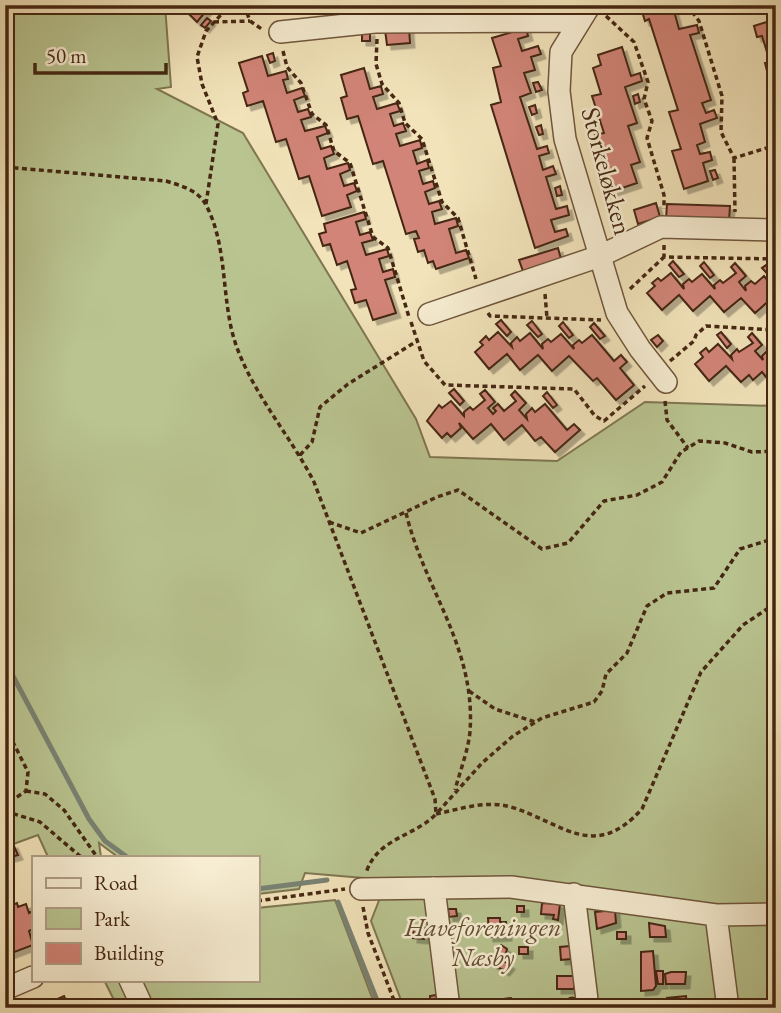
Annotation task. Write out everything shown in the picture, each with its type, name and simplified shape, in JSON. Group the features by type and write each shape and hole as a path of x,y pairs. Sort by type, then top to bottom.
{"street":[{"path":"280,32 375,22 591,14"},
{"name":"Storkeløkken","path":"591,14 561,52 559,91 565,139 600,256 611,311 657,376"},
{"name":"Storkeløkken","path":"419,317 600,256 664,227 776,230"},
{"path":"361,889 511,887 716,915 776,914"},
{"path":"434,888 449,1008"},
{"path":"574,894 588,1008"},
{"path":"716,915 727,1008"},
{"path":"5,989 32,977"},
{"path":"131,982 143,1008"}],"path":[{"path":"230,5 206,31 197,57 202,84 218,124 206,204 218,242 234,340 248,374 300,455 329,522 435,799 436,814"},
{"path":"244,5 250,21"},
{"path":"687,5 699,21 722,96 721,132 734,158 734,229"},
{"path":"375,22 376,64 382,84 399,103 405,124 422,139 442,202 458,218 480,295 490,316 608,321 611,311 664,257 664,195 647,138 652,121 644,99 648,82 634,42 591,14"},
{"path":"214,22 250,21 262,29 280,32 287,66 301,83 312,114 326,125 334,151 350,163 373,237 388,248 419,317 417,341 424,361 445,385 574,389 595,416 604,421 657,376 706,327 776,330"},
{"path":"734,158 776,145"},
{"path":"5,167 166,181 190,188 206,204"},
{"path":"664,257 776,260"},
{"path":"300,455 312,442 320,407 348,384 417,341"},
{"path":"657,376 667,420 688,448"},
{"path":"329,522 361,533 437,497 458,491 542,549 568,543 604,501 638,495 662,482 681,452 699,441 725,443 752,452 776,451"},
{"path":"406,513 412,537 458,640 469,691 470,734 455,792"},
{"path":"397,1008 368,933 361,889 368,867 387,843 428,822 503,745 535,722 594,702 602,691 606,674 627,653 647,606 667,593 713,588 740,549 776,538"},
{"path":"436,814 483,804 510,807 561,831 589,837 607,835 629,824 642,809 701,672 743,625 776,603"},
{"path":"469,691 495,709 535,722"},
{"path":"5,726 28,772 26,792"},
{"path":"5,805 26,792 45,794 64,810 96,856"},
{"path":"5,811 40,822 80,856"},
{"path":"259,901 361,889"}],"green space":[{"name":"Haveforeningen Næsby","path":"5,5 165,5 171,87 157,89 243,133 416,419 430,457 557,461 645,402 776,406 776,1008 404,1008 371,921 387,880 305,873 299,889 259,894 259,856 117,856 99,843 101,856 48,856 38,835 5,847"},
{"path":"335,900 376,1008 118,1008 105,982 259,982 259,908"}],"building":[{"path":"180,5 211,5 197,22"},
{"path":"640,5 667,5 669,12 674,11 679,29 697,25 699,33 690,35 711,100 702,103 706,113 714,110 717,118 700,124 705,142 697,145 700,154 710,152 712,160 703,163 708,181 684,189 672,151 681,149 669,112 678,110 649,19 645,21"},
{"path":"207,18 211,21 205,28 201,25"},
{"path":"776,19 776,80 774,73 768,75 765,63 770,62 762,36 757,37 754,26"},
{"path":"409,28 410,43 387,45 385,30"},
{"path":"526,28 528,36 518,39 522,51 538,46 541,54 531,57 535,70 524,73 531,93 520,97 537,149 547,146 549,153 539,156 543,170 553,166 556,174 546,177 556,209 567,206 569,215 551,220 555,232 566,229 568,236 535,248 491,105 501,102 493,68 501,66 492,38"},
{"path":"370,32 370,41 362,41 362,33"},
{"path":"622,47 631,76 640,73 642,81 625,87 637,123 628,126 640,162 631,165 637,183 613,191 595,135 604,133 592,96 601,94 593,68 601,65 598,55"},
{"path":"273,53 275,61 270,63 267,55"},
{"path":"262,56 268,76 286,71 288,79 283,80 287,93 302,88 305,96 294,100 298,112 308,109 311,117 301,120 305,131 325,126 328,133 317,137 321,149 331,146 334,154 324,158 327,169 348,163 350,170 340,174 344,186 354,183 357,191 347,195 351,207 322,216 309,176 299,179 286,139 276,142 263,101 247,106 243,93 248,91 239,63"},
{"path":"364,68 370,89 381,86 383,94 373,97 377,109 397,103 400,111 390,114 394,126 403,123 406,131 396,134 400,146 420,140 422,148 413,151 417,164 427,160 429,168 419,171 423,184 433,181 435,188 425,192 429,204 439,201 442,209 432,212 435,224 456,218 458,226 449,229 456,253 466,250 469,258 436,269 433,261 428,263 424,250 418,252 414,239 419,238 416,231 406,234 383,161 373,164 358,116 347,119 341,98 347,96 341,75"},
{"path":"538,82 542,90 536,92 533,83"},
{"path":"638,94 640,102 635,104 633,96"},
{"path":"535,105 537,113 532,115 529,107"},
{"path":"541,125 543,134 539,135 536,127"},
{"path":"715,170 718,178 713,180 710,171"},
{"path":"560,186 562,195 557,196 555,188"},
{"path":"656,203 660,217 638,224 634,210"},
{"path":"667,204 730,206 729,221 666,219"},
{"path":"364,212 366,219 356,222 360,235 370,232 373,240 362,243 366,255 387,249 389,256 379,259 383,272 393,269 395,277 385,280 396,313 373,320 366,300 355,303 351,290 356,289 347,261 337,265 330,244 323,246 319,234 326,232 324,224"},
{"path":"558,248 562,263 524,274 519,260"},
{"path":"673,261 684,274 679,277 669,265"},
{"path":"704,262 714,275 710,278 700,266"},
{"path":"735,263 746,276 739,282 746,291 745,286 751,281 755,284 764,276 776,290 776,303 772,298 755,313 741,298 724,312 710,296 693,311 679,295 662,310 647,293 655,286 652,283 658,278 661,281 671,273 684,289 683,284 689,279 692,282 702,274 715,289 714,285 720,280 723,283 736,273 731,267"},
{"path":"766,265 776,276 773,280 762,268"},
{"path":"501,320 511,332 507,336 496,324"},
{"path":"532,321 542,334 538,337 527,325"},
{"path":"563,322 573,335 569,338 559,326"},
{"path":"594,323 605,336 600,339 590,327"},
{"path":"498,332 512,347 511,343 517,337 520,341 530,333 543,349 542,344 548,339 551,342 561,334 574,349 573,345 579,340 582,343 592,335 614,361 621,355 627,362 620,368 634,385 616,400 597,378 593,381 569,356 552,371 538,355 520,370 507,354 489,369 475,352 483,345 480,342 486,336 489,340"},
{"path":"721,332 731,344 727,348 717,335"},
{"path":"752,333 762,345 755,351 763,360 762,356 768,350 771,354 776,350 776,379 771,383 762,372 753,380 749,375 741,382 726,366 709,381 695,364 703,357 700,353 706,348 709,352 718,344 732,359 731,355 737,349 739,352 753,343 748,337"},
{"path":"658,335 663,341 657,347 651,340"},
{"path":"454,389 464,401 460,405 449,393"},
{"path":"485,390 495,402 488,408 493,414 496,411 493,408 498,404 504,411 516,401 511,395 515,391 526,403 519,410 527,419 526,414 532,408 535,412 545,404 567,430 574,424 580,430 555,452 541,437 535,441 522,425 504,440 491,424 473,439 459,423 461,428 451,437 447,433 442,438 427,421 439,405 442,408 451,401 464,416 464,412 470,407 473,410 485,400 480,394"},
{"path":"547,392 557,405 553,408 543,396"},
{"path":"13,844 18,855 11,857 7,847"},
{"path":"17,903 18,907 26,904 29,913 32,912 32,930 29,931 32,945 9,954 5,943 5,908"},
{"path":"542,903 560,904 558,920 553,919 554,915 541,914"},
{"path":"517,906 524,906 524,912 517,912"},
{"path":"448,909 456,909 457,916 449,917"},
{"path":"615,910 616,923 597,929 595,912"},
{"path":"488,918 500,918 500,922 506,922 507,936 489,937"},
{"path":"649,923 665,926 666,937 650,937"},
{"path":"414,927 425,928 424,939 413,938"},
{"path":"617,932 626,932 626,939 617,939"},
{"path":"501,945 507,949 504,961 510,965 505,971 489,962"},
{"path":"570,946 571,959 561,960 560,947"},
{"path":"519,947 528,947 528,954 519,954"},
{"path":"653,951 656,986 653,990 641,991 641,952"},
{"path":"656,971 663,971 663,984 658,984"},
{"path":"686,972 685,984 666,984 665,974"},
{"path":"557,976 575,976 574,989 557,989"},
{"path":"436,995 439,1008 420,1008 419,1001 430,1000 430,996"},
{"path":"64,996 69,1008 45,1008 44,1005"},
{"path":"686,996 687,1008 667,1008 667,998"},
{"path":"572,997 578,1003 572,1009 566,1003"},
{"path":"511,998 516,1008 497,1008 496,1000"}],"waterway":[{"path":"5,661 89,819 105,841 126,856"},
{"path":"259,889 327,880"},
{"path":"338,902 380,1008"}]}
